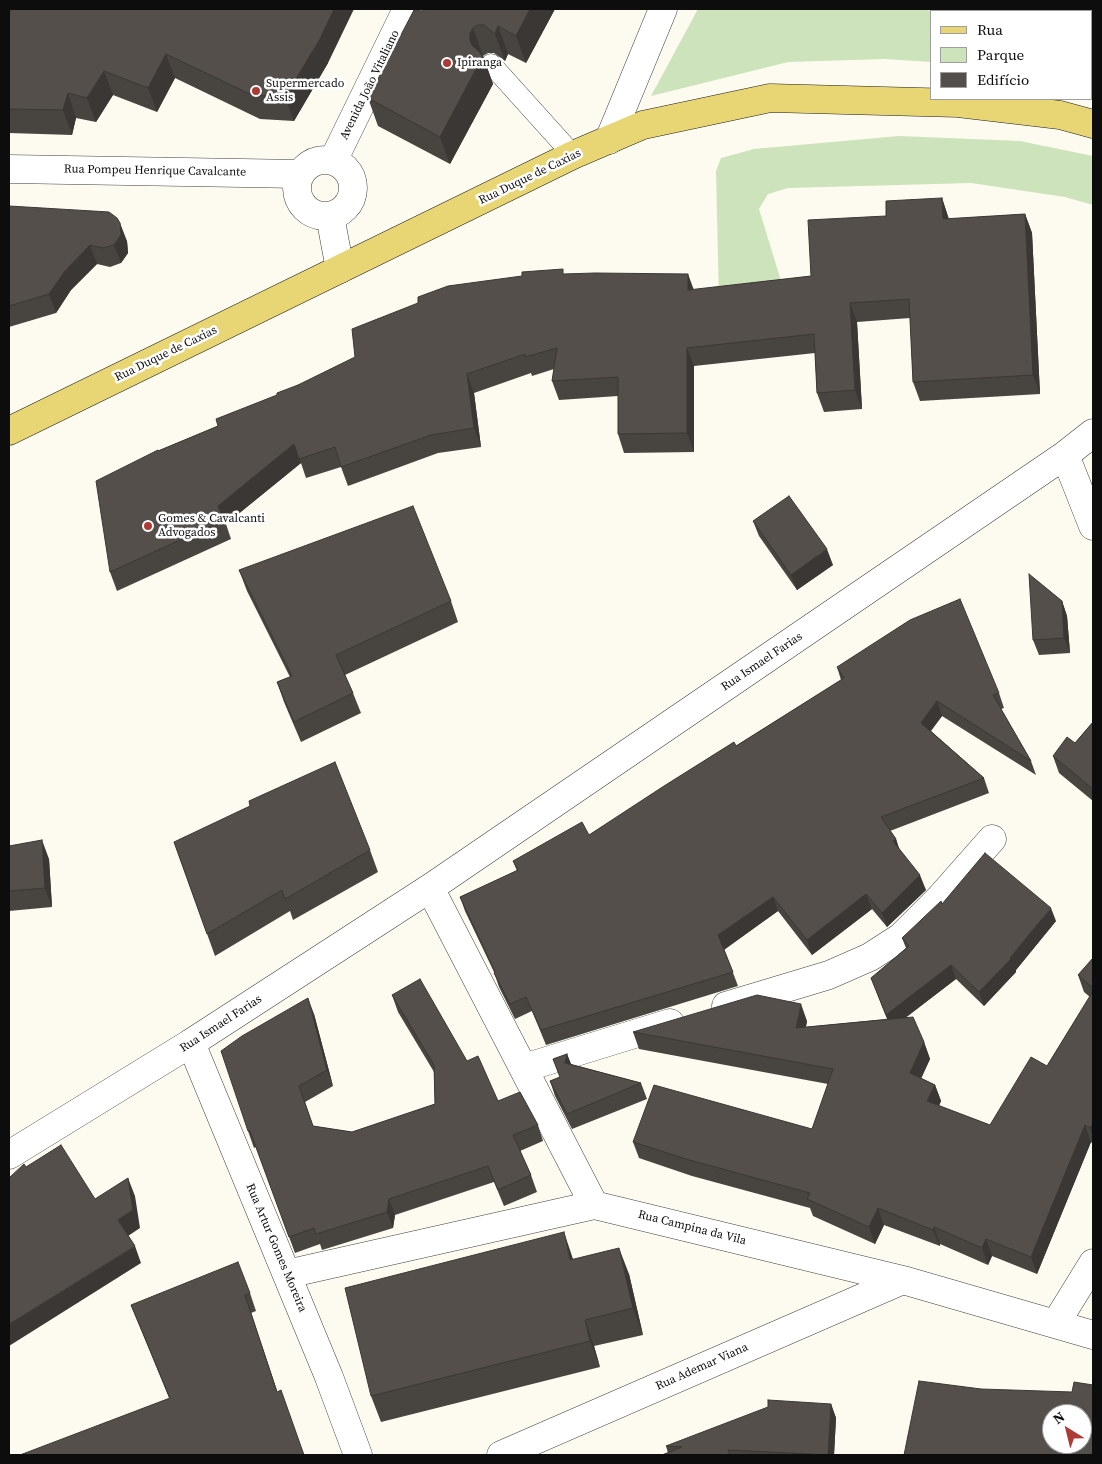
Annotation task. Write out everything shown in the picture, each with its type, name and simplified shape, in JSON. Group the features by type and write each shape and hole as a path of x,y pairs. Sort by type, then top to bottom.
{"main road":[{"name":"Rua Duque de Caxias","path":"9,431 573,155 643,125 770,98 959,101 1060,115 1093,124"}],"street":[{"path":"609,140 663,9"},
{"name":"Avenida João Vitaliano","path":"333,160 410,16"},
{"path":"320,160 333,160 344,167 351,177 353,189 350,202 341,211 330,216 317,215 306,209 299,199 297,186 300,174 308,164 320,160"},
{"name":"Rua Pompeu Henrique Cavalcante","path":"9,169 300,174"},
{"path":"330,216 340,269"},
{"name":"Rua Ismael Farias","path":"9,1155 190,1043 430,888 1065,455 1093,433"},
{"path":"1065,455 1093,526"},
{"path":"524,1068 829,975 870,956 901,937 940,899 992,839"},
{"path":"430,888 594,1205"},
{"name":"Rua Artur Gomes Moreira","path":"190,1043 287,1274 358,1455"},
{"name":"Rua Campina da Vila","path":"287,1274 594,1205 903,1280 1093,1335"},
{"path":"1056,1323 1093,1263"},
{"name":"Rua Ademar Viana","path":"501,1455 903,1280"}],"lane":[{"path":"491,64 573,155"}],"green space":[{"path":"698,9 924,9 930,11 930,62 885,59 788,62 651,96"},
{"path":"899,136 1020,141 1093,156 1093,205 1065,197 971,183 788,188 768,194 759,209 786,297 719,303 716,171 721,158 754,149"}],"building":[{"path":"9,9 334,9 320,39 285,97 252,95 166,54 148,88 104,71 87,98 68,93 63,110 9,109"},
{"path":"427,9 530,9 516,36 498,26 495,34 484,25 478,25 473,28 470,33 470,40 472,45 483,56 440,137 368,98 414,10 422,11"},
{"path":"942,198 943,219 1025,214 1033,375 913,382 909,299 850,303 855,390 817,393 814,334 687,348 687,433 618,434 618,377 552,381 557,348 525,357 525,354 467,374 474,428 431,435 341,467 335,447 299,459 294,444 218,506 224,520 110,572 96,481 158,450 218,426 216,419 277,395 277,393 298,385 355,357 352,329 418,303 418,297 448,286 522,276 522,272 563,269 563,274 688,274 688,290 811,276 808,220 886,216 886,201"},
{"path":"9,206 109,212 120,223 121,235 114,245 103,248 90,245 65,271 49,294 9,306"},
{"path":"789,496 827,549 791,575 753,521"},
{"path":"413,506 451,601 336,655 353,693 294,722 277,682 292,676 239,570"},
{"path":"1029,574 1062,601 1064,638 1033,640"},
{"path":"960,599 999,693 993,695 1031,761 937,701 921,723 984,778 881,817 896,839 893,841 920,875 882,913 866,894 807,940 773,897 718,935 733,972 541,1030 526,997 510,1004 460,897 518,870 513,861 582,822 589,835 734,742 736,746 844,678 837,667 910,620"},
{"path":"1093,722 1093,789 1053,756 1067,737 1075,743"},
{"path":"335,762 370,850 285,899 282,890 207,934 174,842 250,806 249,801"},
{"path":"42,840 45,888 9,891 9,846"},
{"path":"985,853 1051,908 1011,959 979,992 951,965 886,1015 871,978 909,946 902,938 941,901 942,904"},
{"path":"1093,958 1093,988 1078,975"},
{"path":"420,979 467,1061 478,1056 498,1101 520,1092 538,1125 513,1135 531,1175 498,1190 488,1166 389,1199 387,1212 316,1234 314,1228 289,1237 250,1131 248,1131 221,1051 242,1036 308,998 327,1070 299,1086 313,1126 352,1132 435,1104 434,1065 392,995"},
{"path":"1093,991 1093,1123 1090,1128 1085,1125 1031,1257 986,1239 982,1248 934,1227 933,1230 878,1208 869,1227 807,1199 810,1193 686,1159 633,1142 654,1085 812,1129 833,1069 633,1032 757,995 801,1004 796,1028 913,1017 924,1042 910,1073 935,1085 927,1101 990,1125 1031,1057 1047,1066"},
{"path":"567,1054 565,1063 641,1083 567,1114 550,1081 560,1077 553,1059"},
{"path":"61,1145 95,1199 128,1178 133,1210 118,1220 135,1246 9,1324 9,1178 24,1164 26,1167"},
{"path":"564,1232 570,1260 619,1248 633,1308 585,1320 590,1341 371,1396 345,1288"},
{"path":"238,1262 250,1293 245,1295 277,1392 281,1390 304,1455 20,1455 170,1398 131,1305"},
{"path":"919,1381 981,1389 1072,1392 1074,1382 1093,1385 1093,1455 904,1455"},
{"path":"768,1400 831,1404 828,1455 728,1450 730,1455 662,1455 682,1447 666,1446 768,1407"}],"place":[{"name":"Ipiranga","path":"447,63"},
{"name":"Supermercado Assis","path":"256,91"},
{"name":"Gomes & Cavalcanti Advogados","path":"148,526"}]}
